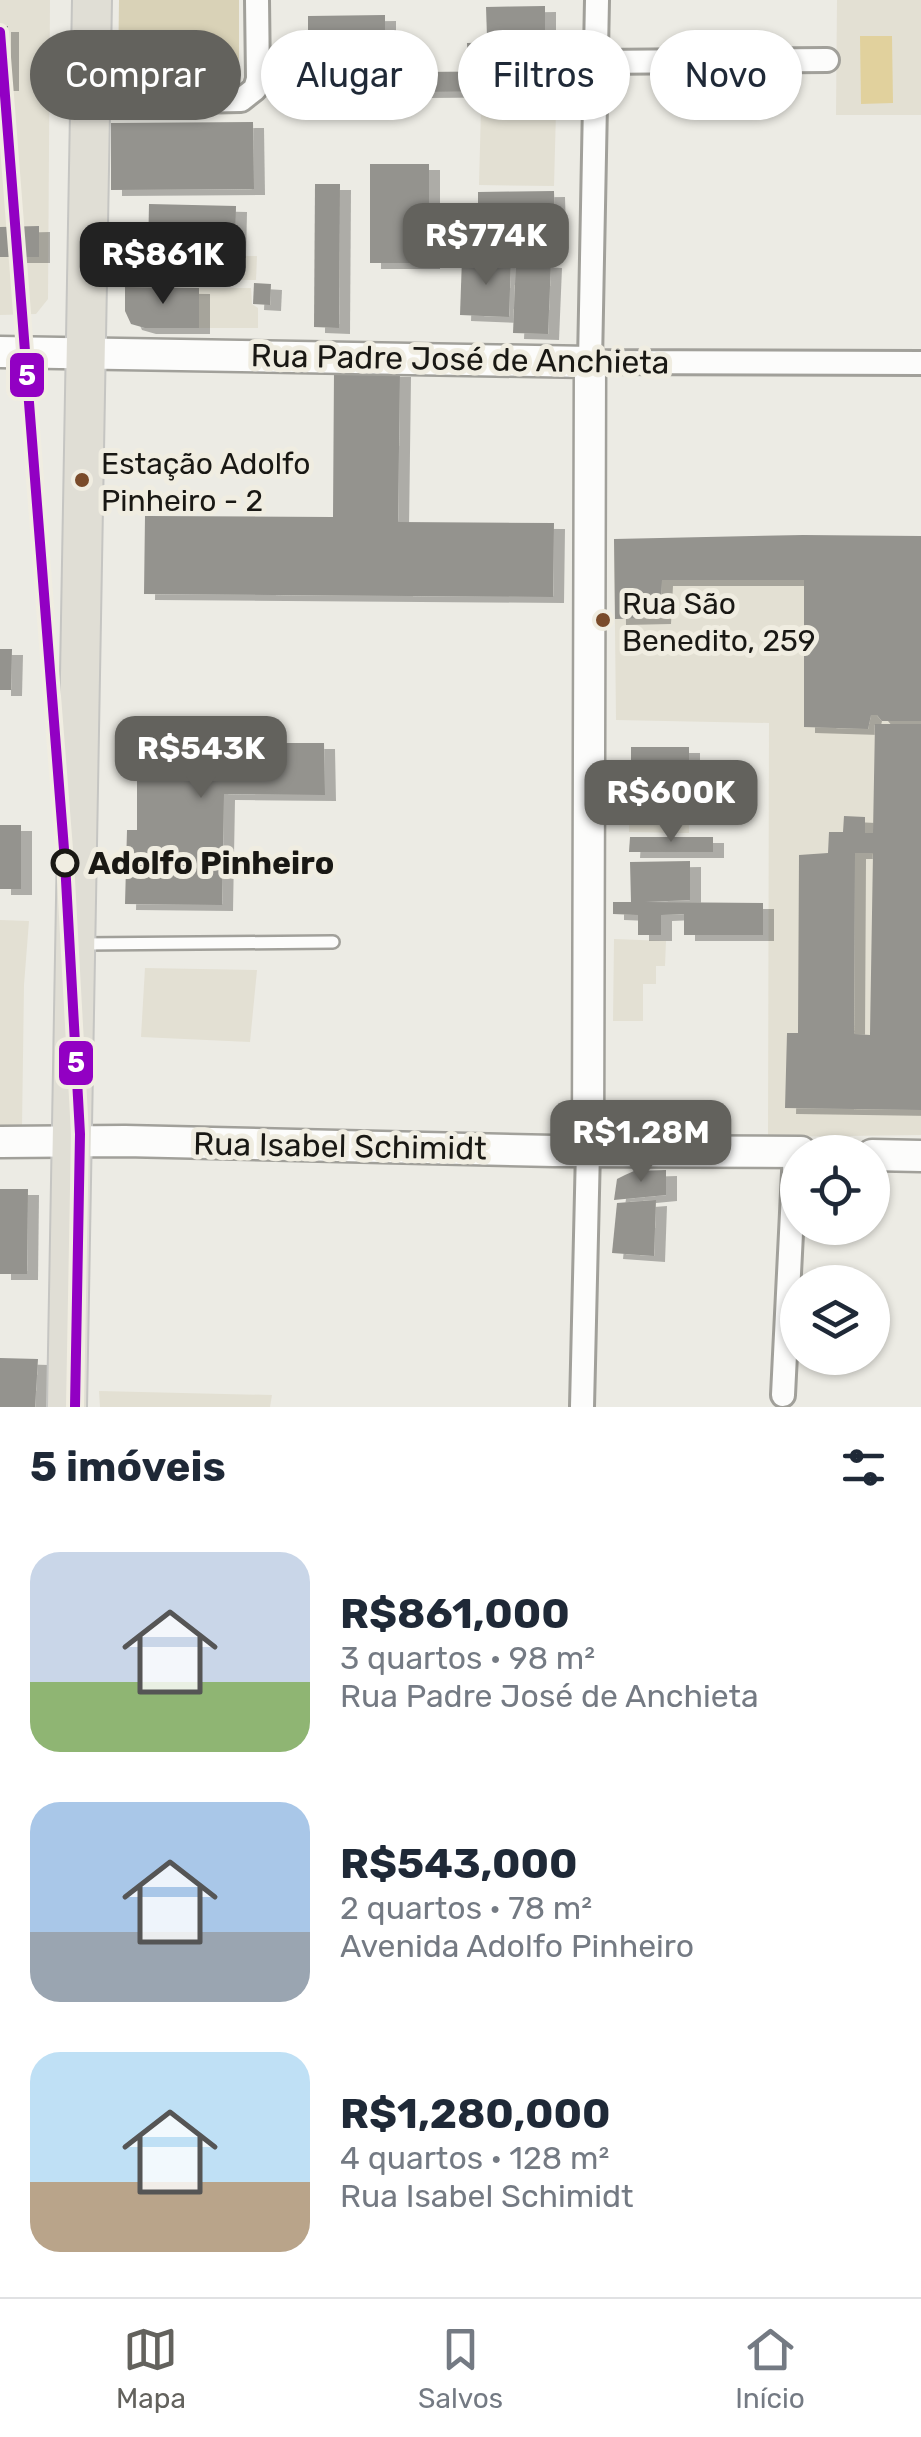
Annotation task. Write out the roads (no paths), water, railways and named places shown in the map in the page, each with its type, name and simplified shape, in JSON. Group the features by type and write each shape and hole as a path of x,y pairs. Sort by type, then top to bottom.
{"main road":[{"path":"91,30 92,0"},
{"path":"67,1407 90,120"}],"street":[{"path":"241,100 250,95 258,79 257,0"},
{"path":"597,0 597,30"},
{"path":"630,62 827,60"},
{"path":"582,1407 588,1150 590,362 595,120"},
{"name":"Rua Padre José de Anchieta","path":"0,352 921,363"},
{"name":"Rua Isabel Schimidt","path":"0,1142 780,1152"},
{"path":"890,1155 921,1156"},
{"path":"783,1395 792,1245"}],"lane":[{"path":"76,944 334,942"}],"metro line":[{"name":"5","path":"0,32 65,862 80,1134 75,1407"}],"place":[{"name":"Estação Adolfo Pinheiro - 2","path":"82,480"},
{"name":"Rua São Benedito, 259","path":"603,620"},
{"name":"Adolfo Pinheiro","path":"65,863"}]}
